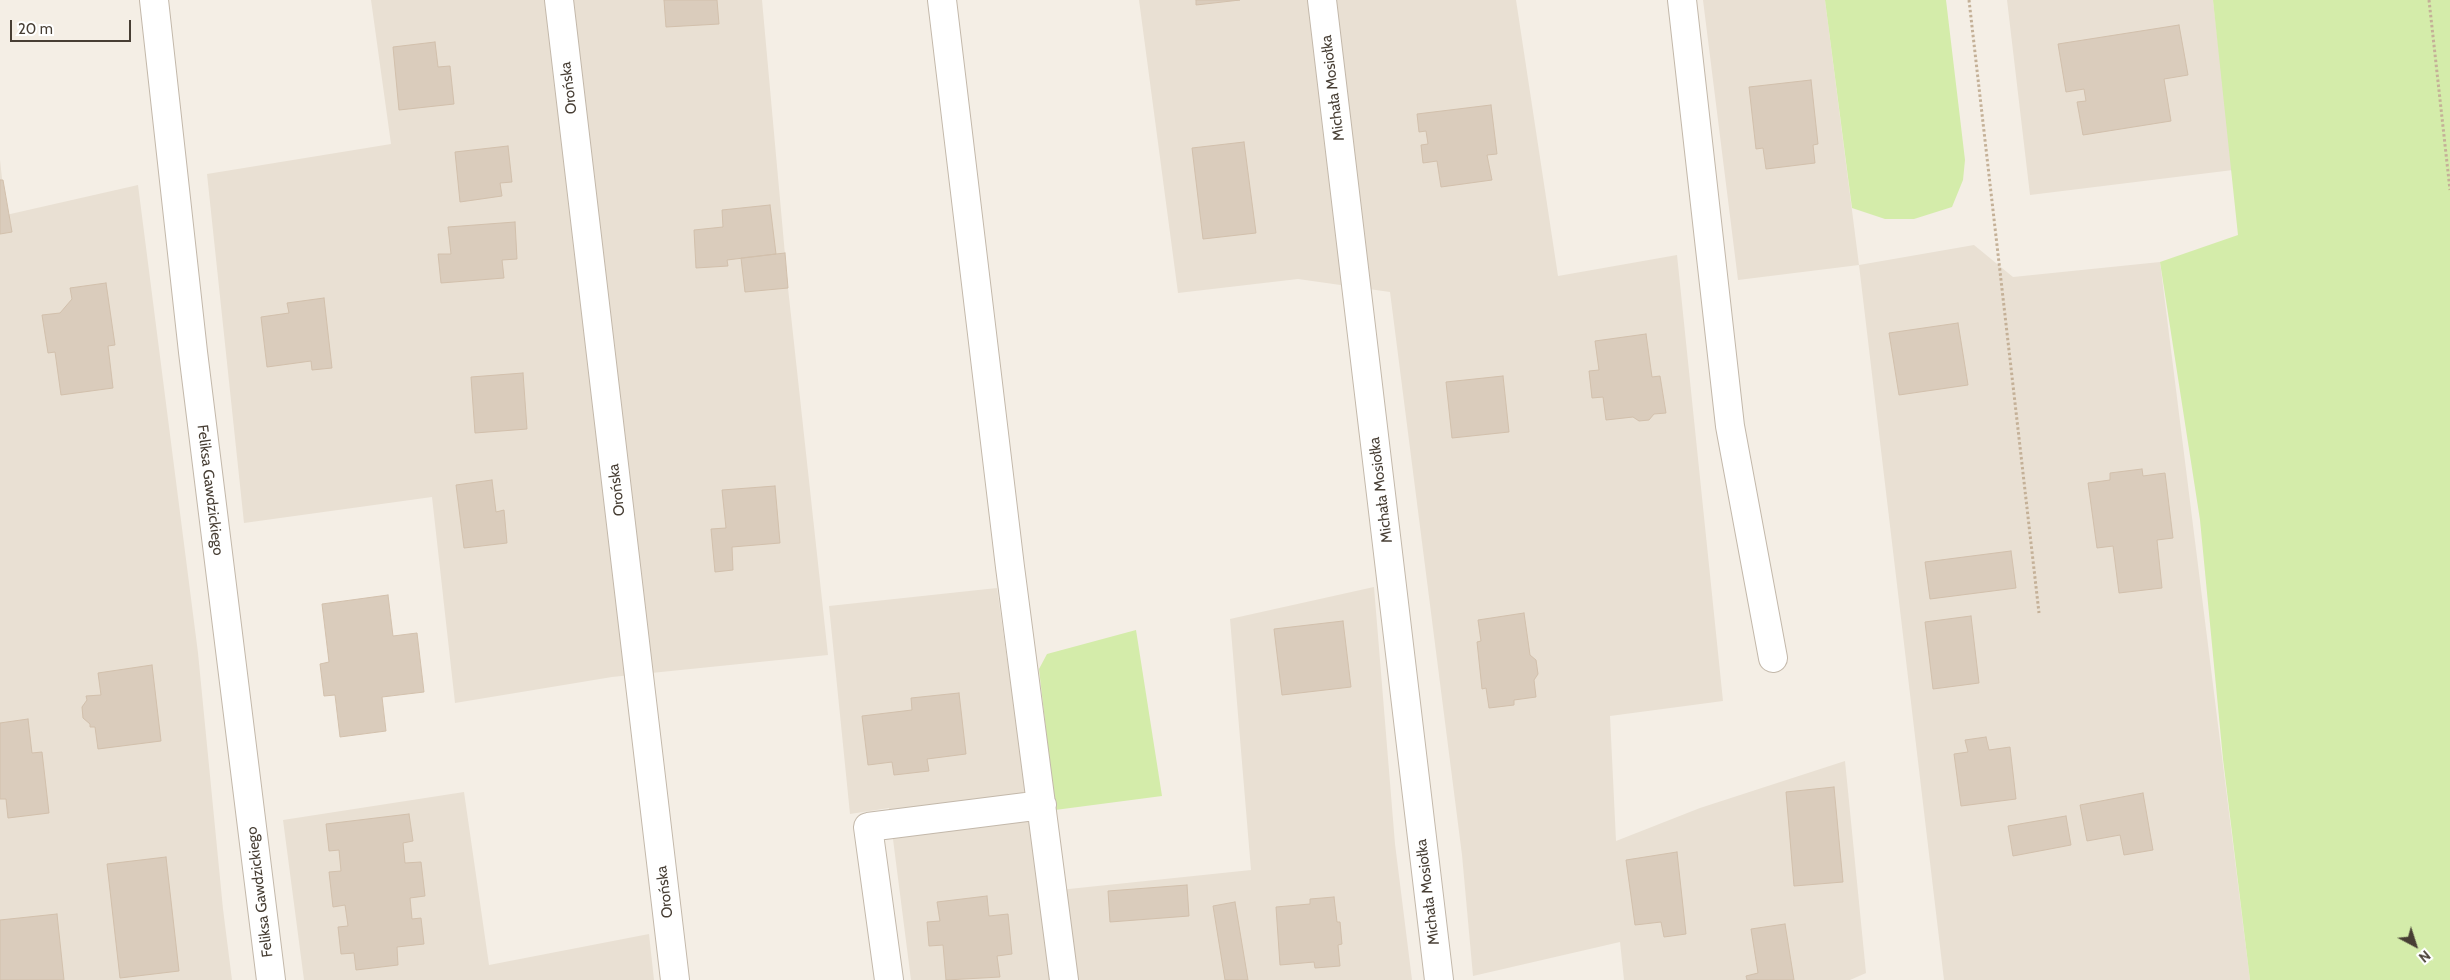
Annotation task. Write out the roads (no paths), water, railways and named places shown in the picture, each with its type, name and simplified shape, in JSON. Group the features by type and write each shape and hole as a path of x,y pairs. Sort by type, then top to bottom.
{"street":[{"name":"Feliksa Gawdzickiego","path":"154,0 194,361 270,980"},
{"name":"Orońska","path":"559,0 675,980"},
{"path":"942,0 1010,568 1064,980"},
{"name":"Michała Mosiołka","path":"1322,0 1439,980"},
{"path":"1682,0 1730,426 1773,658"},
{"path":"889,980 868,827 1042,805"}]}
